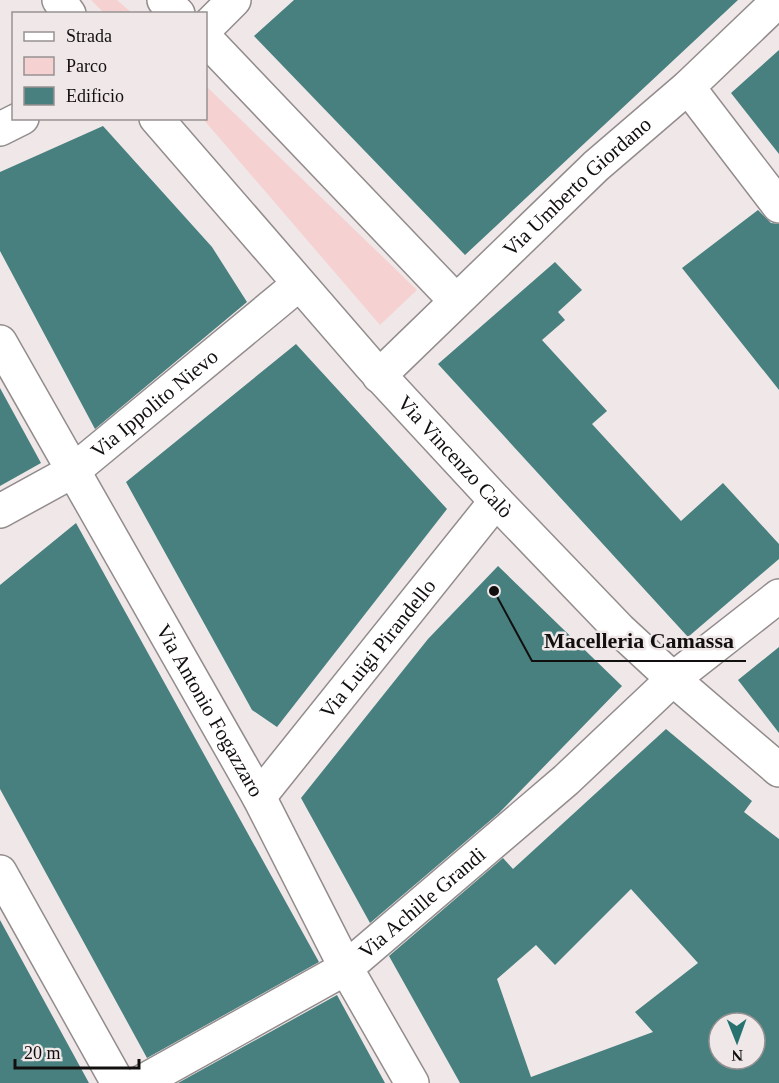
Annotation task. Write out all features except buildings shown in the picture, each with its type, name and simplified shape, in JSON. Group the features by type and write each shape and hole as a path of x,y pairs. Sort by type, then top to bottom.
{"street":[{"path":"164,0 176,12"},
{"path":"207,27 234,0"},
{"name":"Via Umberto Giordano","path":"379,376 597,166 688,87 778,0"},
{"path":"207,40 456,301"},
{"path":"688,87 779,206"},
{"path":"0,129 18,120"},
{"name":"Via Vincenzo Calò","path":"158,120 379,376 496,501 619,629 673,679 779,770"},
{"name":"Via Ippolito Nievo","path":"0,511 73,471 299,284"},
{"name":"Via Antonio Fogazzaro","path":"0,342 259,797 346,968 412,1083"},
{"name":"Via Luigi Pirandello","path":"259,797 496,501"},
{"name":"Via Achille Grandi","path":"140,1083 346,968 566,780 673,679 779,596"},
{"path":"0,872 118,1083"}],"green space":[{"path":"91,0 117,0 131,12 103,12"},
{"path":"207,87 417,290 380,325 204,120 207,120"}],"place":[{"name":"Macelleria Camassa","path":"494,591"}]}
